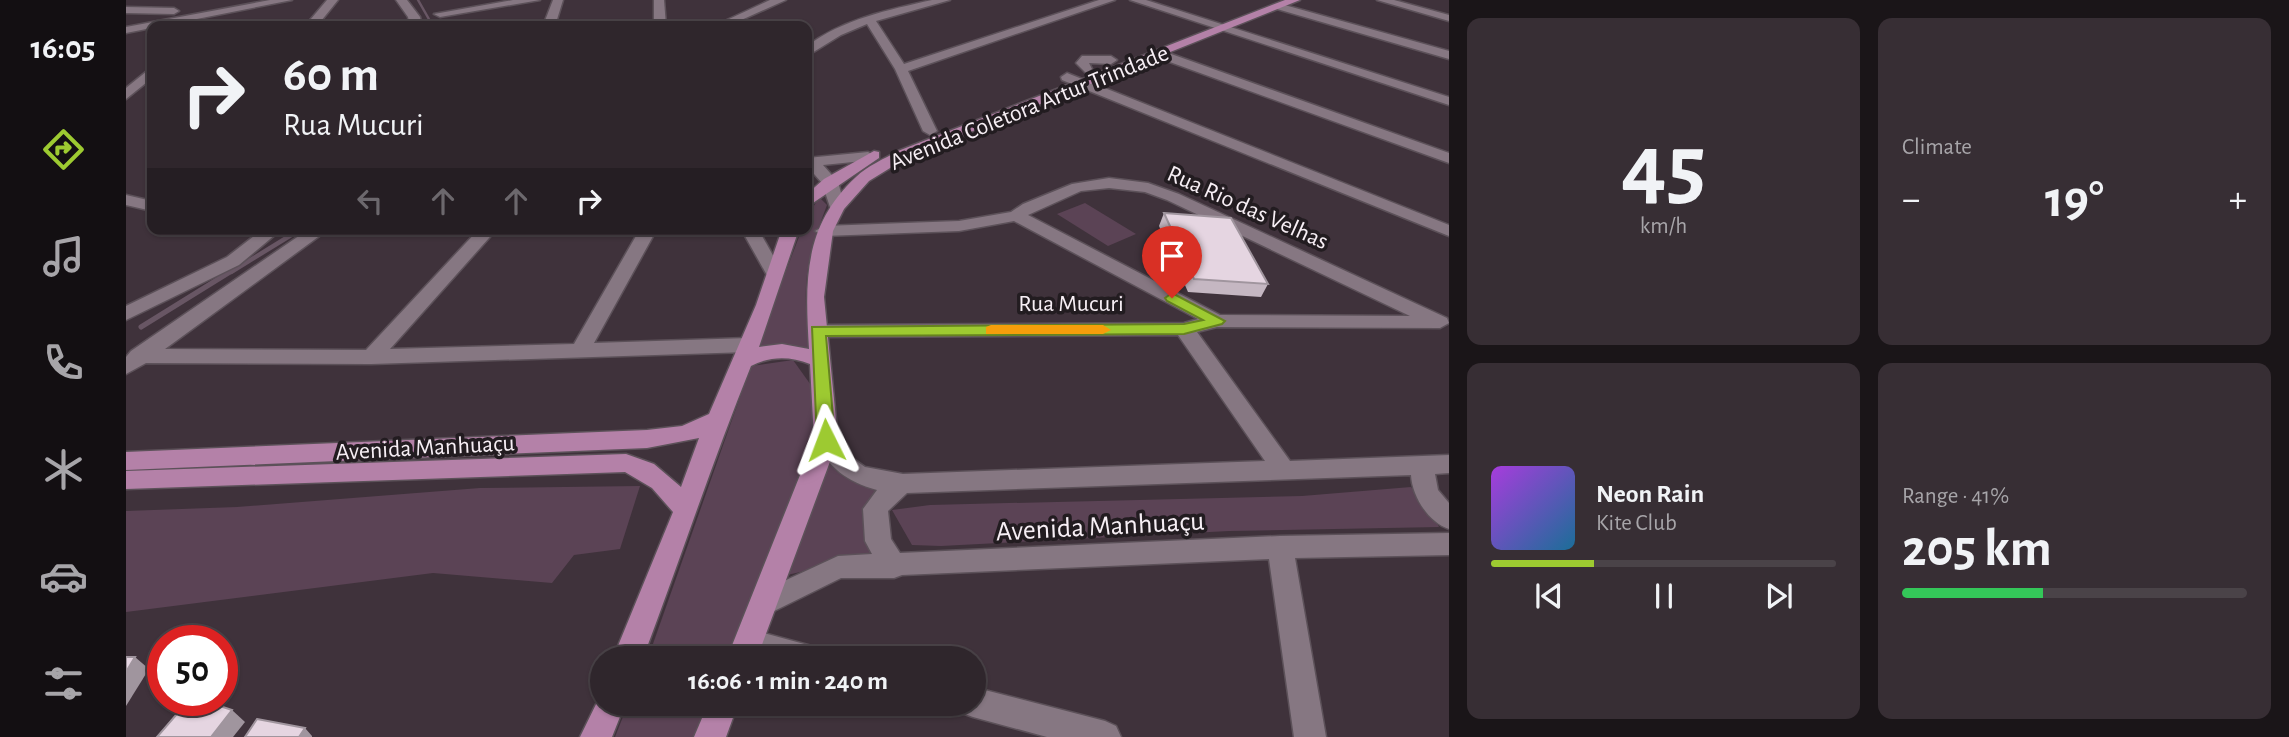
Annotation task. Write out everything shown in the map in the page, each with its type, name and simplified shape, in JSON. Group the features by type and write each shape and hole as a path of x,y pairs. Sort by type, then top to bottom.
{"main road":[{"name":"Avenida Coletora Artur Trindade","path":"1086,76 1111,60 1209,23 1280,2"},
{"name":"Avenida Coletora Artur Trindade","path":"747,646 826,440 815,297 824,231 837,207 863,178 903,154 1086,76 1160,54 1226,28 1280,2"},
{"name":"Avenida Coletora Artur Trindade","path":"812,198 830,182 868,158 1067,77"},
{"path":"634,646 686,510 707,446 721,418 766,305 774,273 789,235"},
{"path":"746,353 786,351 821,362"},
{"name":"Avenida Manhuaçu","path":"126,461 647,439 686,434 721,418"},
{"name":"Avenida Manhuaçu","path":"126,480 626,463 643,467 658,477 686,510"},
{"path":"596,737 605,716"},
{"path":"710,737 718,716"}],"street":[{"path":"172,21 288,0"},
{"path":"315,21 333,0"},
{"path":"401,0 415,21"},
{"path":"437,16 535,0"},
{"path":"551,21 558,0"},
{"path":"659,0 660,21"},
{"path":"729,21 760,3 781,0"},
{"path":"812,48 823,38 870,20 945,0"},
{"path":"901,69 1110,0"},
{"path":"1135,0 1449,101"},
{"path":"1382,0 1449,18"},
{"path":"1280,2 1449,55"},
{"path":"126,10 218,12"},
{"path":"208,21 218,12"},
{"path":"870,20 901,69 930,131"},
{"path":"126,30 147,26"},
{"path":"1160,54 1449,158"},
{"path":"126,94 147,75"},
{"path":"1067,77 1086,76 1449,231"},
{"path":"812,163 868,158"},
{"path":"812,165 830,182 837,207"},
{"name":"Rua Rio das Velhas","path":"824,231 959,226 1016,216 1029,207 1078,187 1109,183 1148,188 1173,197 1444,322"},
{"path":"126,191 147,195"},
{"path":"126,200 147,205"},
{"path":"126,211 147,207"},
{"path":"1016,216 1217,321"},
{"path":"126,314 233,261 266,235"},
{"path":"132,362 312,235"},
{"path":"371,357 483,235"},
{"path":"581,349 646,235"},
{"path":"752,235 774,273"},
{"name":"Rua Mucuri","path":"818,331 1184,329 1217,321 1444,322"},
{"path":"1184,329 1284,471"},
{"path":"132,362 581,349 746,353"},
{"name":"Avenida Manhuaçu","path":"826,440 835,458 849,470 875,480 903,484 1449,464"},
{"path":"1424,464 1421,478 1426,494 1449,519"},
{"path":"894,567 878,541 875,509 890,491 903,484"},
{"name":"Avenida Manhuaçu","path":"764,604 838,567 894,567 1280,547 1449,544"},
{"path":"1280,547 1310,737"},
{"path":"986,705 1105,737"}],"shaded area":[{"path":"819,197 827,205 809,260 807,275 806,307 810,348 757,347 800,235 812,235 812,209"},
{"path":"1085,203 1136,234 1108,246 1057,214"},
{"path":"793,360 813,388 815,431 735,646 652,646 751,366"},
{"path":"824,460 877,492 876,555 787,575"},
{"path":"640,486 620,549 574,555 552,583 433,573 126,612 126,511 237,507 480,488"},
{"path":"1411,487 1432,513 1439,527 1229,531 941,546 912,545 892,510 930,505 1302,496"},
{"path":"623,716 702,716 694,737 615,737"}],"building":[{"path":"1164,213 1231,218 1268,284 1194,279"},
{"path":"126,657 135,657 126,672"},
{"path":"175,716 227,716 211,737 157,737"},
{"path":"257,719 305,728 299,737 245,737"}],"waterway":[{"path":"418,0 430,21"},
{"path":"231,272 291,235"},
{"path":"141,327 233,270"}],"slow traffic":[{"path":"991,330 1103,330"}],"route":[{"path":"826,440 818,331 1184,329 1217,321 1172,298"}]}
